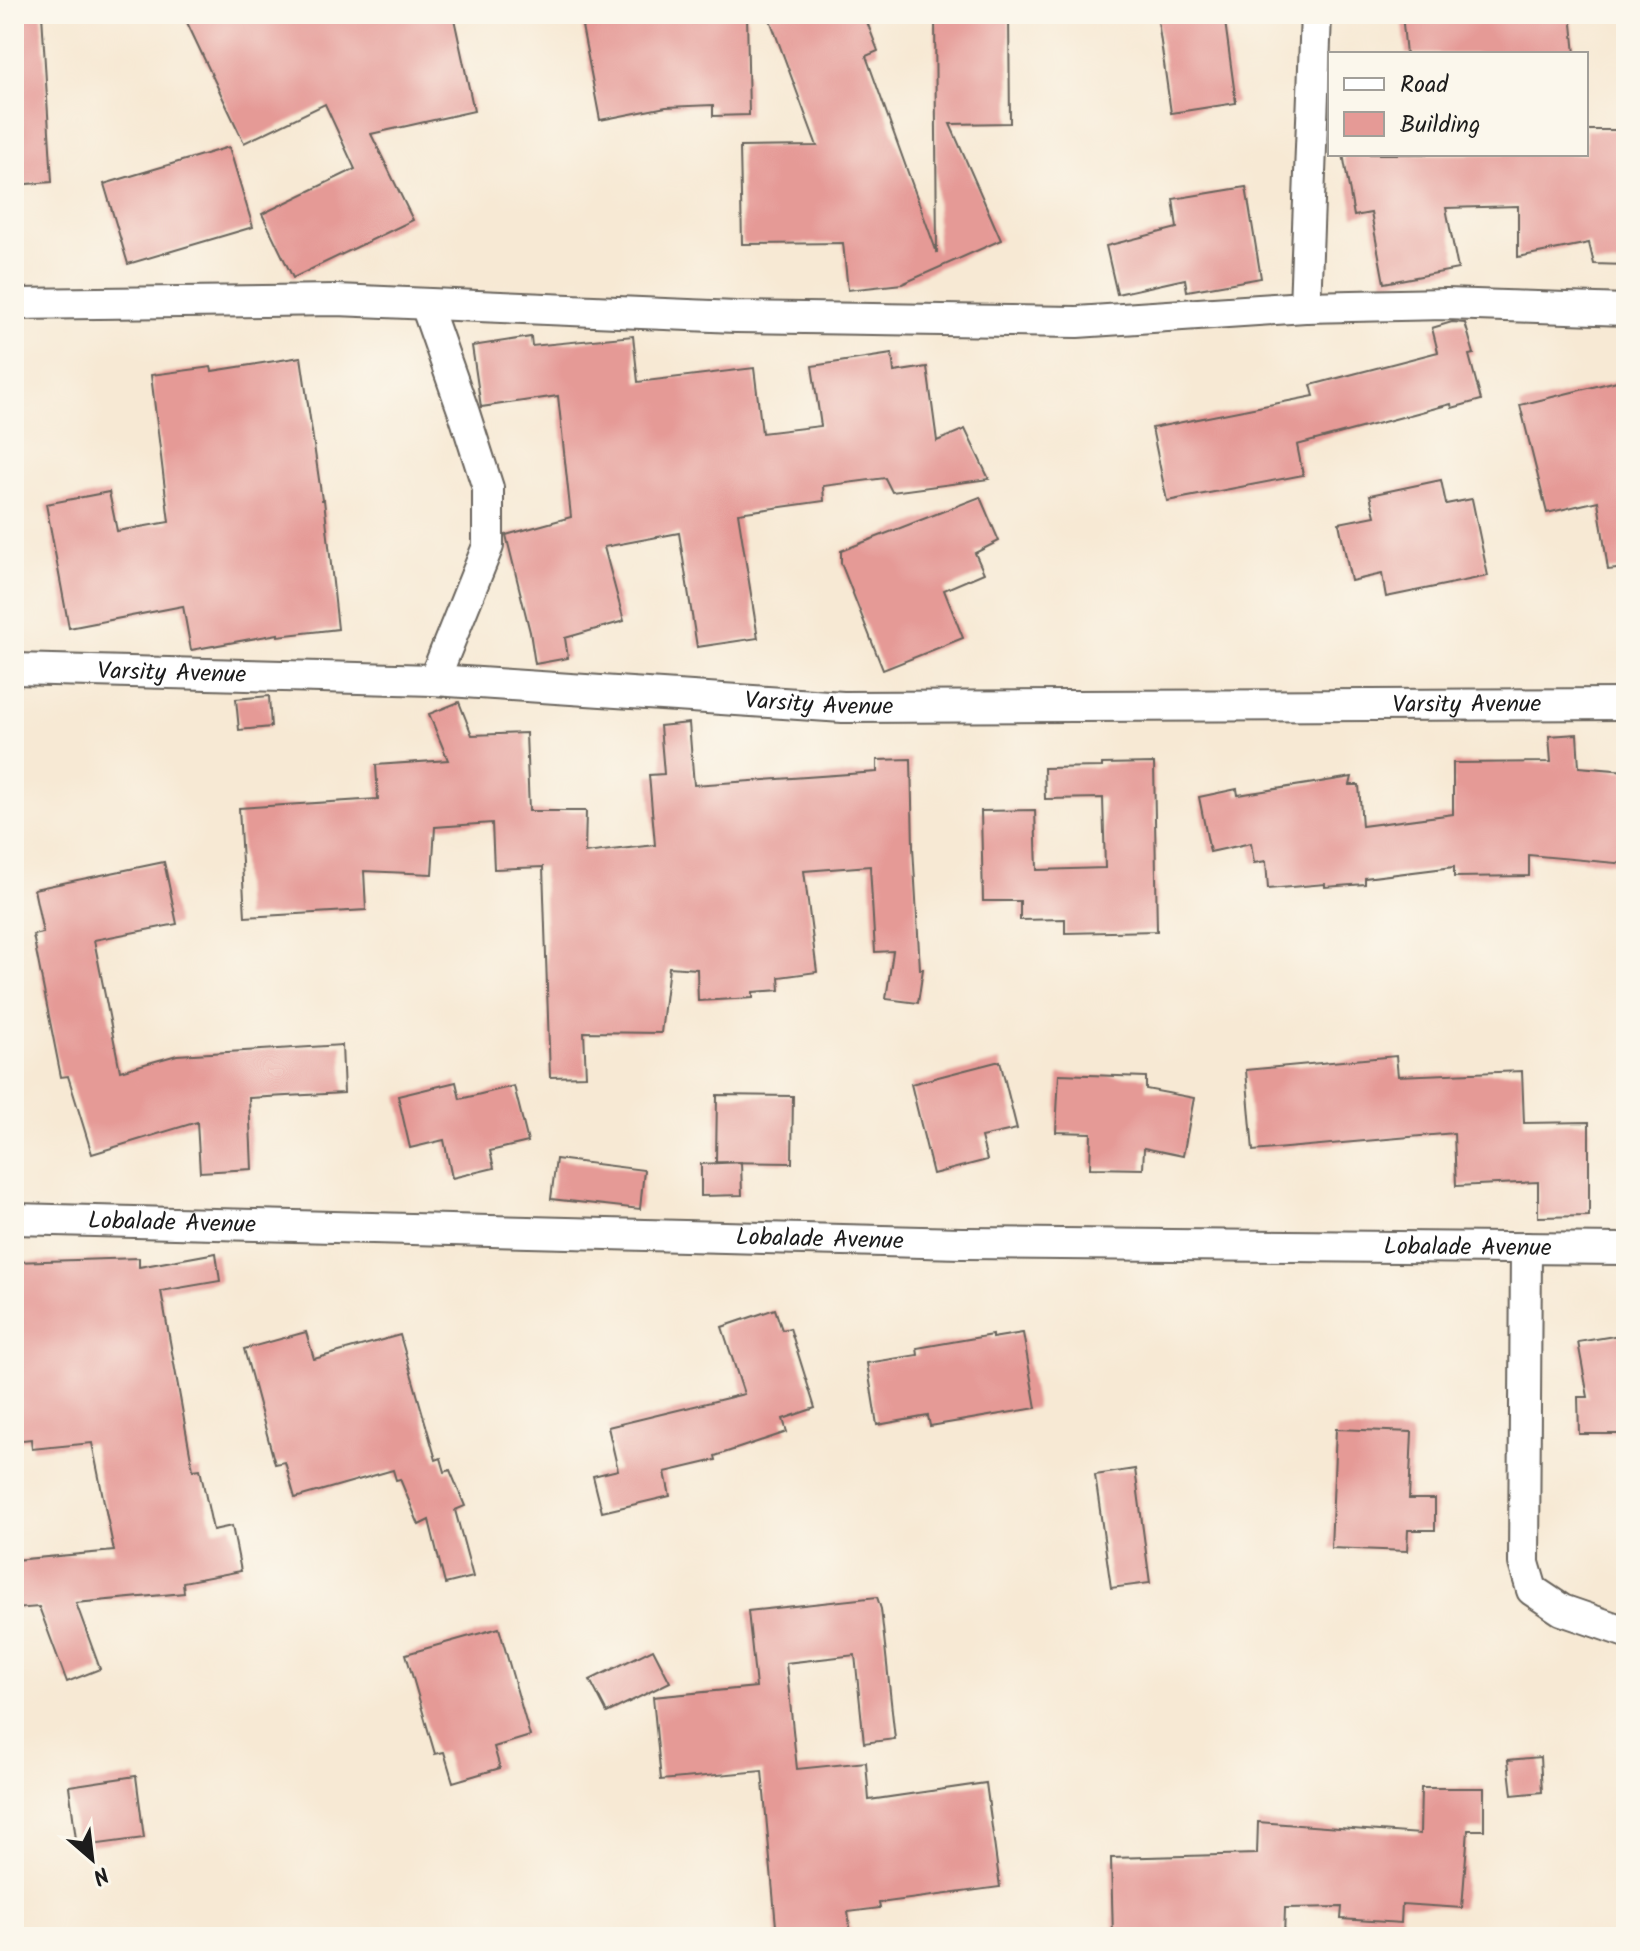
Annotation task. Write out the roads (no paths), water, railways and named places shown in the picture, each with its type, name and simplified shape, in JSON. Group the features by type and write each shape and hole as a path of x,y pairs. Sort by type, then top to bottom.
{"street":[{"path":"1305,307 1316,14"},
{"path":"14,304 337,300 736,317 1077,322 1305,307 1446,304 1626,310"},
{"path":"426,305 488,488 488,546 434,680"},
{"name":"Varsity Avenue","path":"14,669 434,680 843,707 1626,704"},
{"name":"Lobalade Avenue","path":"14,1219 962,1243 1626,1249"},
{"path":"1526,1248 1524,1563 1532,1590 1562,1610 1626,1632"}]}
